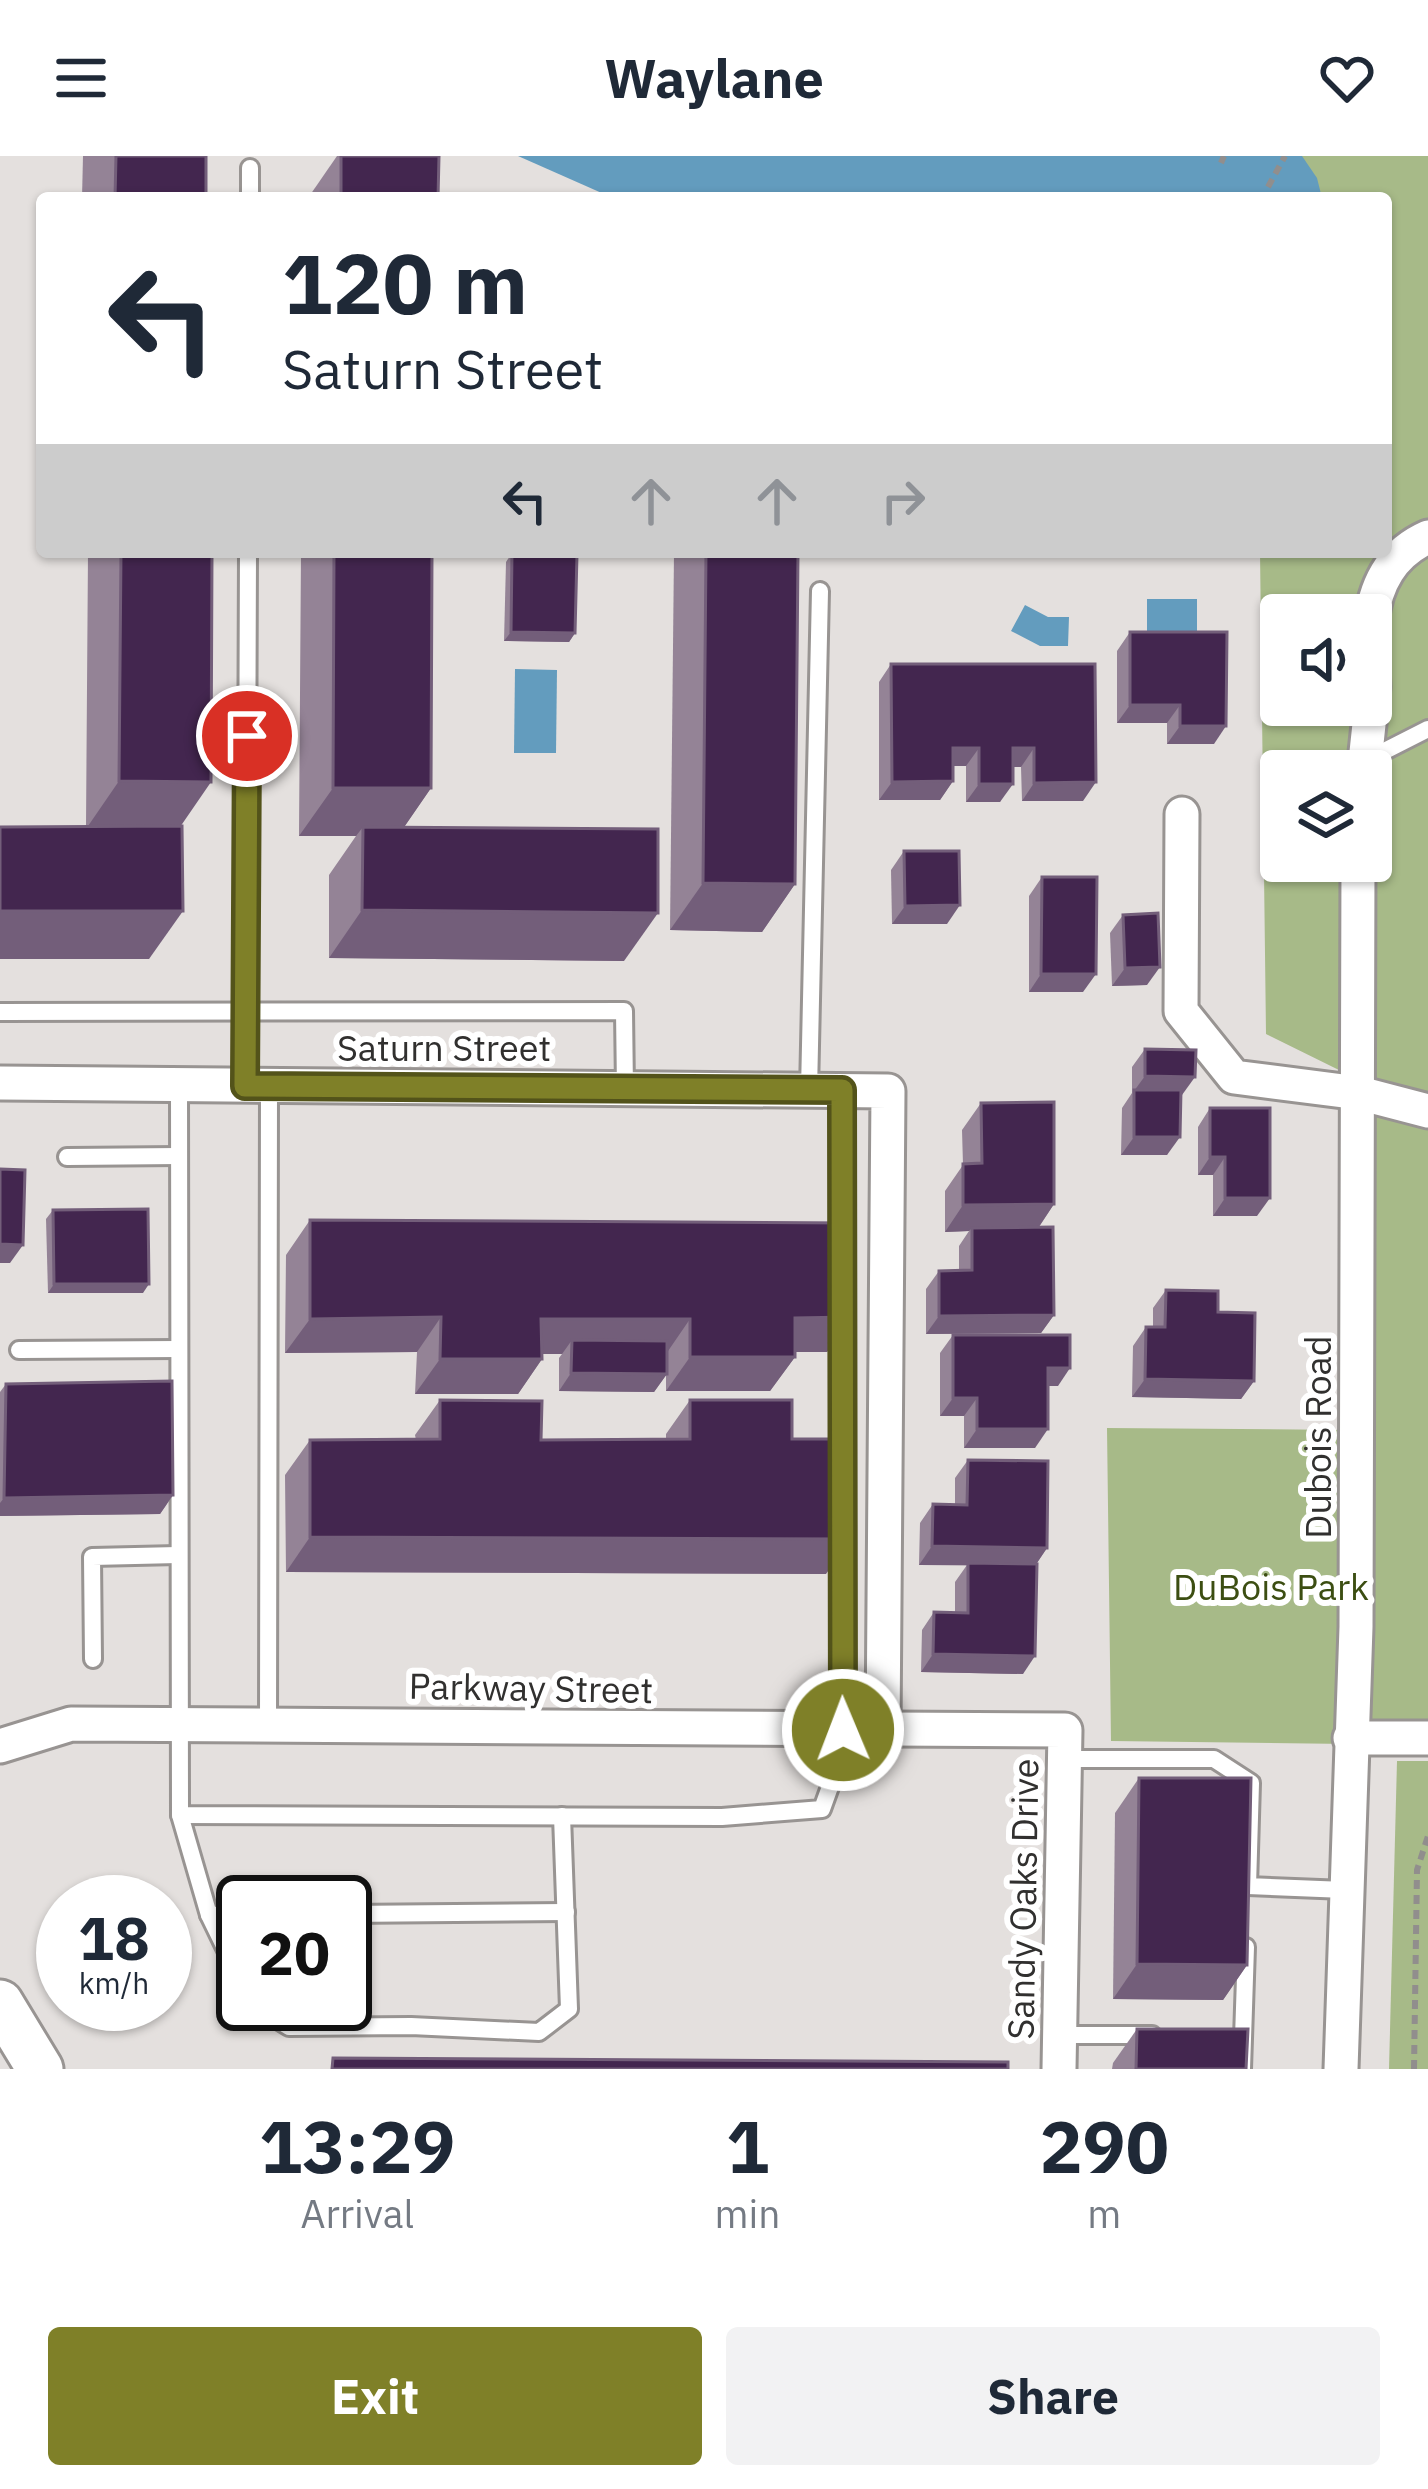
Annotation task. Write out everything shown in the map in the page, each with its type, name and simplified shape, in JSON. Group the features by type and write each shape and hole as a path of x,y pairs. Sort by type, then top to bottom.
{"street":[{"path":"1379,594 1384,576 1400,554 1428,537"},
{"path":"1182,814 1181,1011 1234,1077 1359,1093 1428,1111"},
{"name":"Dubois Road","path":"1341,2069 1356,1627 1358,882"},
{"name":"Saturn Street","path":"0,1083 888,1091 884,1730"},
{"name":"Parkway Street","path":"0,1746 71,1724 884,1730 1065,1744"},
{"path":"1350,1738 1428,1738"},
{"name":"Sandy Oaks Drive","path":"1059,2069 1065,1744"},
{"path":"0,2003 34,2067"}],"lane":[{"path":"250,168 250,192"},
{"path":"248,558 246,1011 257,1086 268,1724"},
{"path":"820,591 826,1090 842,1259"},
{"path":"1392,750 1428,729"},
{"path":"0,1012 624,1011 625,1089"},
{"path":"179,1085 180,1815 216,1929"},
{"path":"67,1156 179,1156"},
{"path":"842,1281 842,1478"},
{"path":"19,1350 178,1349"},
{"path":"180,1815 722,1817 821,1809 831,1784 842,1522"},
{"path":"93,1659 92,1558 178,1555"},
{"path":"1065,1744 1214,1759 1251,1783 1247,1908"},
{"path":"372,2026 539,2032 569,2009 562,1816"},
{"path":"1248,1886 1346,1890"},
{"path":"372,1914 566,1912"},
{"path":"209,1915 216,1915"},
{"path":"1242,2069 1247,1929"},
{"path":"1059,2035 1174,2036"},
{"path":"1220,2036 1243,2036"}],"path":[{"path":"1268,188 1285,156"},
{"path":"1414,2069 1417,1870 1428,1836"}],"green space":[{"name":"DuBois Park","path":"1299,156 1428,156 1428,1745 1111,1741 1107,1428 1348,1430 1343,1072 1266,1034 1264,882 1392,882 1392,750 1262,750 1262,726 1392,726 1392,594 1261,594 1260,558 1392,558 1392,192 1315,192"},
{"path":"1397,1761 1428,1761 1428,2069 1389,2069"}],"water":[{"path":"518,156 1302,156 1320,192 599,192"},
{"path":"1147,599 1197,599 1197,631 1147,631"},
{"path":"1025,605 1048,617 1069,617 1068,646 1040,646 1011,631"},
{"path":"515,669 557,670 556,753 514,753"}],"building":[{"path":"116,156 206,156 206,192 115,192"},
{"path":"341,156 439,156 438,192 341,192"},
{"path":"121,558 212,558 211,782 119,781"},
{"path":"334,558 432,558 431,788 333,788"},
{"path":"512,558 577,558 575,633 511,632"},
{"path":"706,558 798,558 795,884 703,883"},
{"path":"1130,632 1227,632 1226,726 1180,726 1180,705 1130,705"},
{"path":"891,664 1095,664 1096,782 1034,783 1034,748 1013,748 1013,784 979,784 979,748 953,748 953,781 892,782"},
{"path":"182,826 183,911 0,911 0,827"},
{"path":"363,827 658,829 658,913 362,910"},
{"path":"904,851 959,851 960,905 905,906"},
{"path":"1042,877 1097,877 1096,974 1041,974"},
{"path":"1158,913 1160,967 1125,968 1123,915"},
{"path":"1145,1049 1196,1050 1195,1077 1145,1076"},
{"path":"1134,1090 1181,1090 1180,1137 1134,1137"},
{"path":"1054,1102 1054,1204 963,1205 963,1164 982,1163 981,1103"},
{"path":"1210,1108 1270,1108 1270,1198 1225,1198 1225,1157 1210,1157"},
{"path":"0,1169 25,1170 23,1245 0,1244"},
{"path":"148,1209 149,1284 54,1284 53,1210"},
{"path":"310,1220 852,1223 851,1317 795,1318 795,1357 690,1357 690,1319 541,1319 542,1359 440,1359 441,1317 310,1319"},
{"path":"1053,1227 1054,1315 939,1316 939,1271 972,1270 972,1228"},
{"path":"1166,1290 1218,1291 1218,1312 1255,1313 1254,1381 1145,1379 1146,1327 1165,1327"},
{"path":"953,1335 1070,1335 1070,1368 1048,1368 1048,1429 977,1429 977,1398 953,1398"},
{"path":"572,1340 667,1341 667,1374 571,1373"},
{"path":"172,1381 173,1495 4,1498 6,1384"},
{"path":"440,1400 542,1401 541,1440 690,1439 690,1400 792,1400 792,1439 852,1439 851,1539 310,1537 310,1440 440,1439"},
{"path":"968,1460 1048,1461 1047,1548 932,1546 933,1504 967,1505"},
{"path":"968,1563 1037,1564 1035,1656 933,1654 934,1612 968,1613"},
{"path":"1139,1778 1251,1778 1247,1965 1137,1964"},
{"path":"1137,2029 1248,2029 1246,2069 1136,2069"},
{"path":"333,2058 1008,2062 1008,2069 332,2069"}],"route":[{"path":"247,736 245,1086 842,1090 843,1730"}]}
